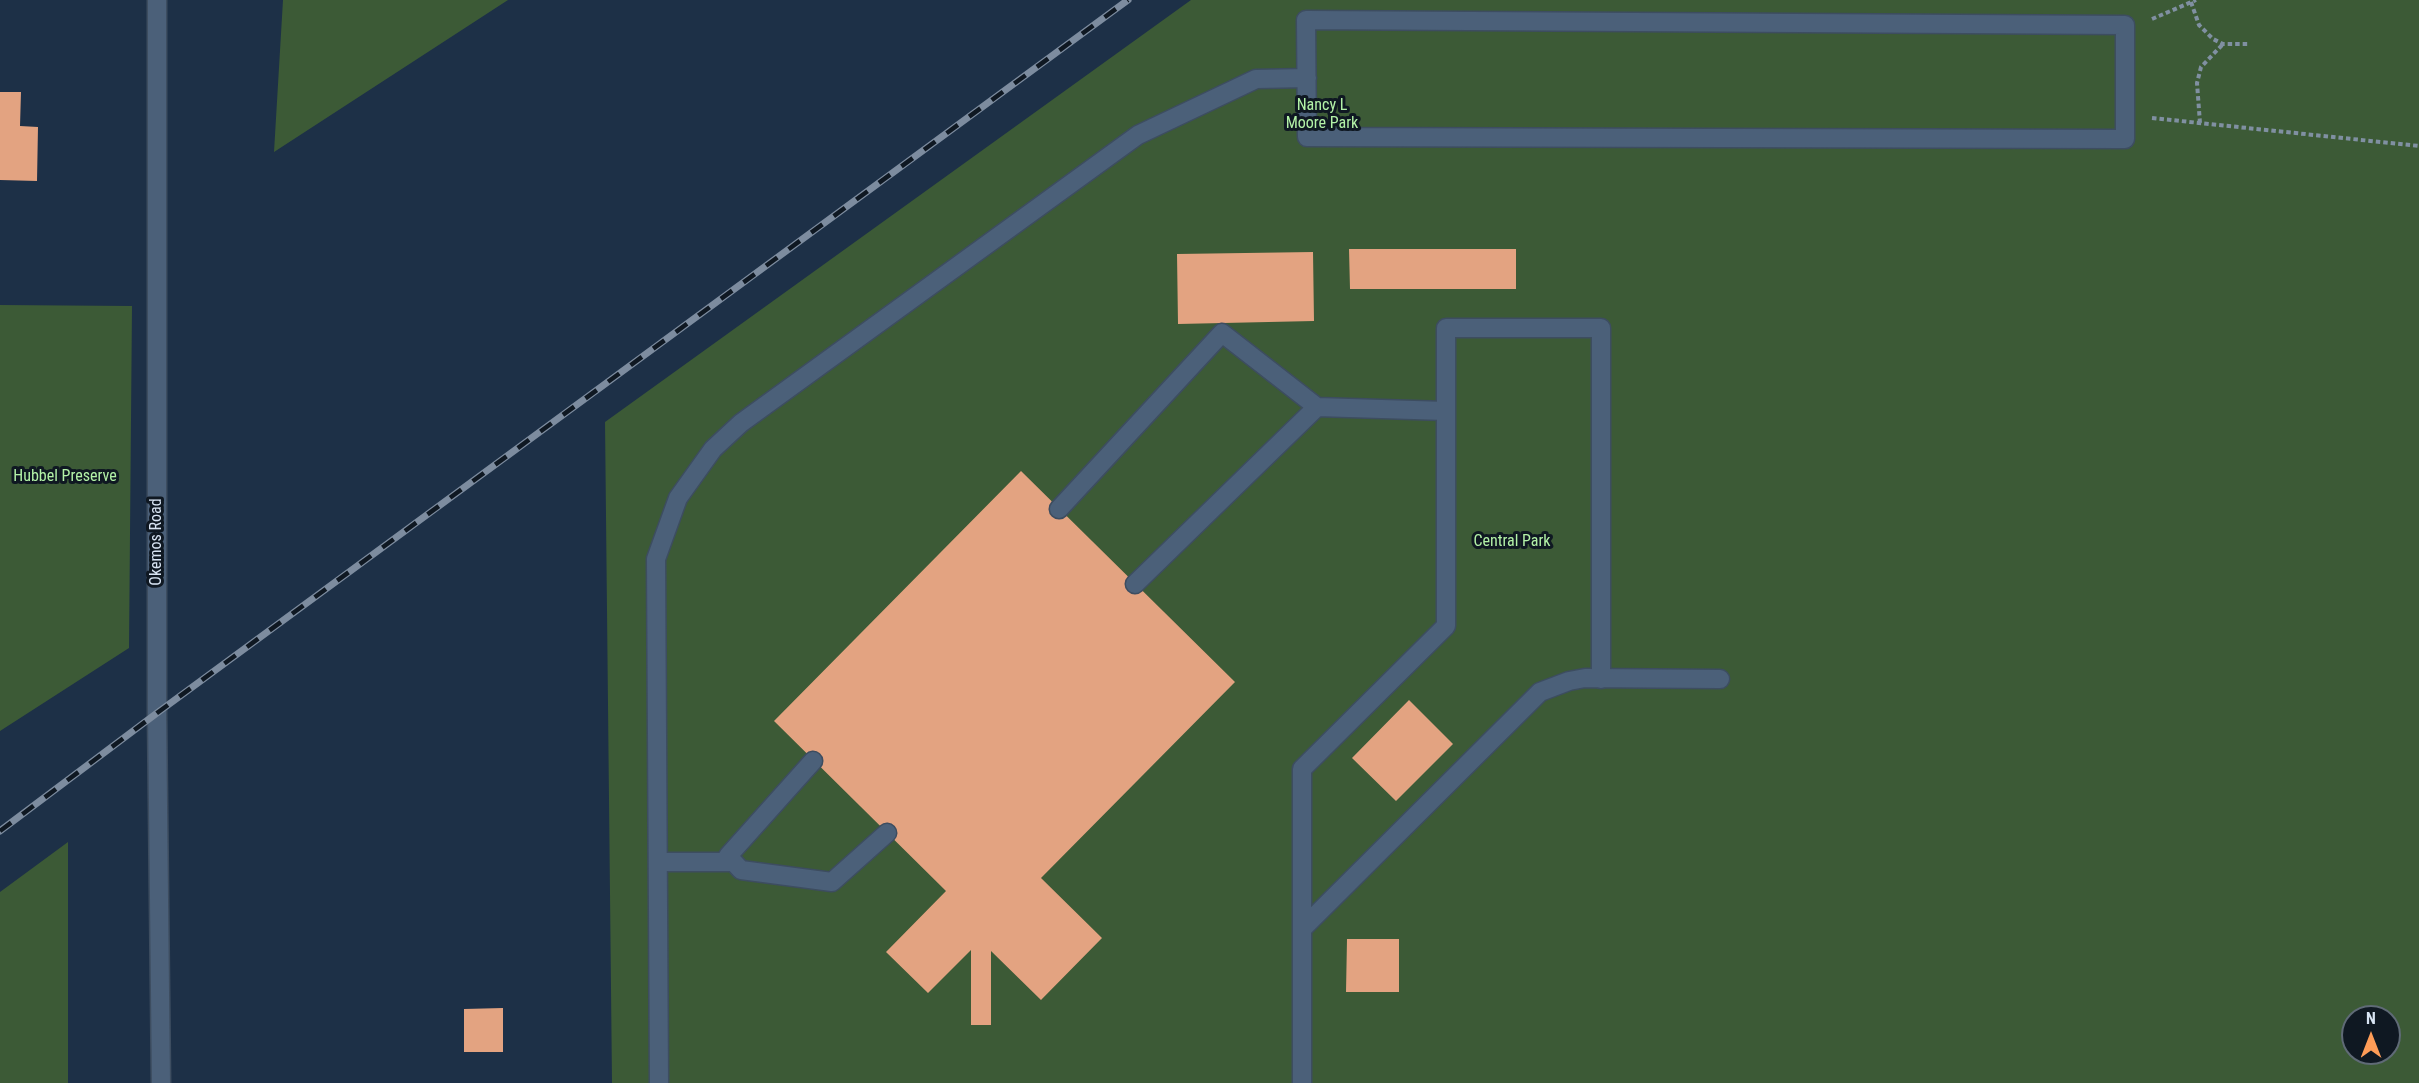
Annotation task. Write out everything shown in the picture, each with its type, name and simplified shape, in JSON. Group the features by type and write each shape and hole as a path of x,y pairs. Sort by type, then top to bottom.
{"street":[{"name":"Okemos Road","path":"156,0 157,713 161,1083"},
{"path":"1306,20 2125,25 2125,33 2126,139 1307,137 1306,20"},
{"path":"659,1083 656,559 678,498 713,449 741,423 1138,135 1256,79 1307,78"},
{"path":"1302,1083 1302,769 1446,626 1446,328 1601,328 1601,679"},
{"path":"1059,509 1222,333 1317,407 1446,411"},
{"path":"1136,584 1317,407"},
{"path":"1302,929 1540,692 1569,681 1720,679"},
{"path":"813,761 728,856 741,870 832,882 887,833"},
{"path":"658,862 733,862"}],"path":[{"path":"2125,33 2194,1 2199,25 2205,33 2223,44 2250,44"},
{"path":"2200,123 2197,83 2201,67 2223,44"},
{"path":"2125,115 2419,146"}],"green space":[{"path":"283,0 508,0 274,152"},
{"name":"Central Park","path":"1191,0 2419,0 2419,1083 612,1083 605,422"},
{"name":"Hubbel Preserve","path":"0,305 132,306 129,648 0,731"},
{"path":"68,842 68,1083 0,1083 0,892"}],"building":[{"path":"0,92 21,92 20,126 38,127 37,181 0,180"},
{"path":"1349,249 1516,249 1516,289 1350,289"},
{"path":"1313,252 1314,321 1178,324 1177,254"},
{"path":"1021,471 1235,682 1041,878 1102,938 1041,1000 991,951 991,1025 971,1025 971,950 928,993 886,952 946,891 774,721"},
{"path":"1409,700 1453,744 1396,801 1352,758"},
{"path":"1347,939 1399,939 1399,992 1346,992"},
{"path":"503,1008 503,1052 464,1052 464,1009"}],"railway":[{"path":"0,831 157,713 1128,0"}],"park label":[{"name":"Nancy L Moore Park","path":"1322,115"}]}
